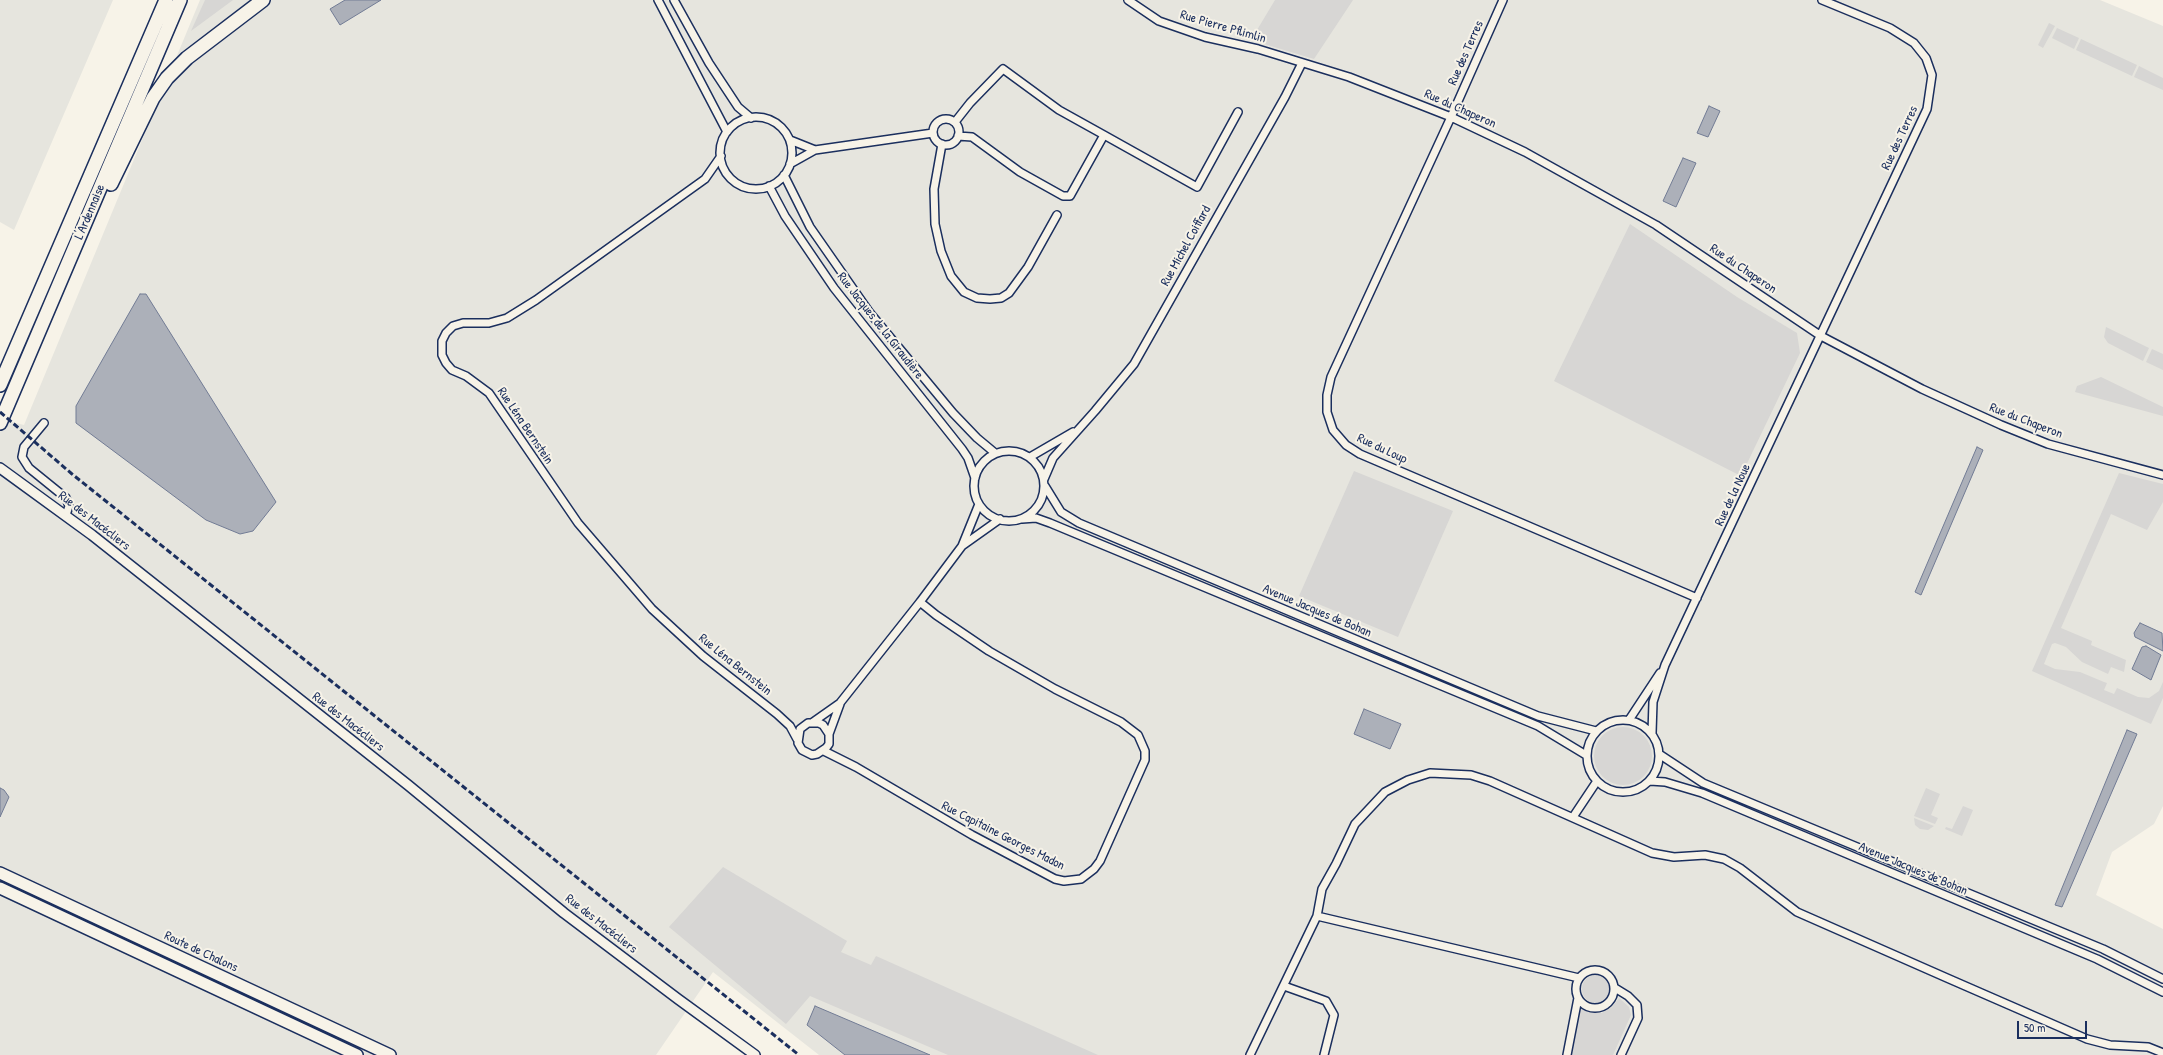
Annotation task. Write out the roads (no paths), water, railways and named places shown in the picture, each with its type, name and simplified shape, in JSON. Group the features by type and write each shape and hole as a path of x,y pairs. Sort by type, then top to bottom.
{"highway":[{"name":"L'Ardennaise","path":"0,385 166,0"},
{"name":"L'Ardennaise","path":"0,423 180,0"},
{"path":"85,224 100,208 153,98 167,78 187,58 263,0"}],"main road":[{"name":"Route de Chalons","path":"0,873 390,1055"},
{"name":"Route de Chalons","path":"0,888 357,1055"}],"street":[{"path":"658,0 727,132"},
{"path":"674,0 709,63 738,107 751,118"},
{"name":"Rue Pierre Pflimlin","path":"1128,0 1159,21 1205,37 1258,49 1317,68"},
{"name":"Rue des Terres","path":"1451,117 1503,0"},
{"name":"Rue des Terres","path":"1821,336 1927,109 1932,75 1926,58 1914,43 1890,28 1822,0"},
{"name":"Rue Michel Coiffard","path":"1044,482 1053,458 1134,364 1285,97 1302,63"},
{"name":"Rue du Chaperon","path":"1317,68 1349,77 1451,117 1525,152 1656,225 1821,336 1922,389 2026,436 2163,475"},
{"path":"955,122 970,103 1003,69 1059,110 1197,187 1238,112"},
{"name":"Rue du Loup","path":"1451,117 1331,377 1327,395 1327,412 1333,430 1346,445 1360,454 1697,598"},
{"path":"744,118 751,118 773,120 783,129 790,140 792,155 790,164 784,175 769,186 754,189 742,186 729,177 722,165 721,156 723,136 744,118"},
{"path":"950,119 955,122 958,126 958,136 952,143 942,144 934,138 932,133 933,128 939,120 950,119"},
{"path":"790,164 815,150 932,133"},
{"path":"958,136 972,137 1020,172 1063,196 1070,196 1104,136"},
{"path":"790,140 815,150"},
{"path":"942,144 934,189 935,224 941,251 952,276 964,292 977,298 990,299 1001,298 1009,293 1028,267 1057,215"},
{"name":"Rue Léna Bernstein","path":"721,156 705,179 536,300 507,318 489,323 463,323 453,326 446,333 442,341 442,355 452,370 466,376 489,393 578,523 652,609 702,656 777,714 790,726 797,739"},
{"name":"Rue Jacques de la Giraudière","path":"784,175 810,227 870,313 953,413 977,438 995,453"},
{"name":"Rue Jacques de la Giraudière","path":"769,186 785,216 834,288 962,449 968,458 975,478"},
{"name":"Rue de la Noue","path":"1665,665 1821,336"},
{"path":"44,424 24,447 22,457 29,468 66,498 69,506 66,515"},
{"name":"Rue Michel Coiffard","path":"1030,457 1077,430"},
{"path":"1007,450 1019,452 1030,457 1041,470 1044,482 1038,506 1022,519 1011,521 1000,520 984,511 976,496 975,478 982,464 995,453 1007,450"},
{"name":"Rue des Macécliers","path":"4,470 66,515 402,780 564,913 755,1055"},
{"name":"Avenue Jacques de Bohan","path":"1044,482 1061,512 1079,523 1538,716 1596,731"},
{"path":"840,703 829,734 829,744 824,751 817,754 807,753 799,747 797,739 800,729 808,723 814,722 840,703 962,546 979,504"},
{"name":"Avenue Jacques de Bohan","path":"1022,519 1036,518 1538,726 1586,755"},
{"path":"962,546 1000,520"},
{"name":"Rue Capitaine Georges Madon","path":"824,751 856,767 972,835 1055,879 1064,881 1081,879 1094,869 1100,861 1144,760 1144,750 1138,735 1121,722 1055,689 989,651 936,616 920,602"},
{"path":"1629,720 1665,665"},
{"path":"1652,733 1653,702 1665,665"},
{"path":"1629,720 1642,724 1652,733 1658,746 1658,768 1650,781 1633,791 1614,791 1597,782 1587,764 1587,746 1596,731 1611,721 1629,720"},
{"path":"814,722 823,725 829,734"},
{"name":"Avenue Jacques de Bohan","path":"1659,754 1703,783 2103,949 2163,979"},
{"path":"1250,1055 1317,916 1322,889 1355,824 1385,792 1408,780 1430,773 1471,775 1490,781 1663,856 1705,855 1724,859 1740,868 1797,912 2087,1039 2110,1045 2148,1047 2163,1053"},
{"name":"Avenue Jacques de Bohan","path":"1650,781 1665,782 1702,793 2097,959 2163,992"},
{"path":"1572,817 1597,782"},
{"path":"1317,916 1579,978"},
{"path":"1567,1055 1578,998 1576,988 1579,978 1590,971 1602,971 1612,979 1614,988 1611,1000 1600,1008 1588,1007 1578,998"},
{"path":"1284,986 1326,1001 1334,1016 1324,1055"},
{"path":"1614,988 1628,996 1637,1005 1638,1018 1621,1055"},
{"name":"Rue des Macécliers","path":"678,999 746,1055"}],"railway":[{"path":"0,412 72,474 799,1055"}]}
